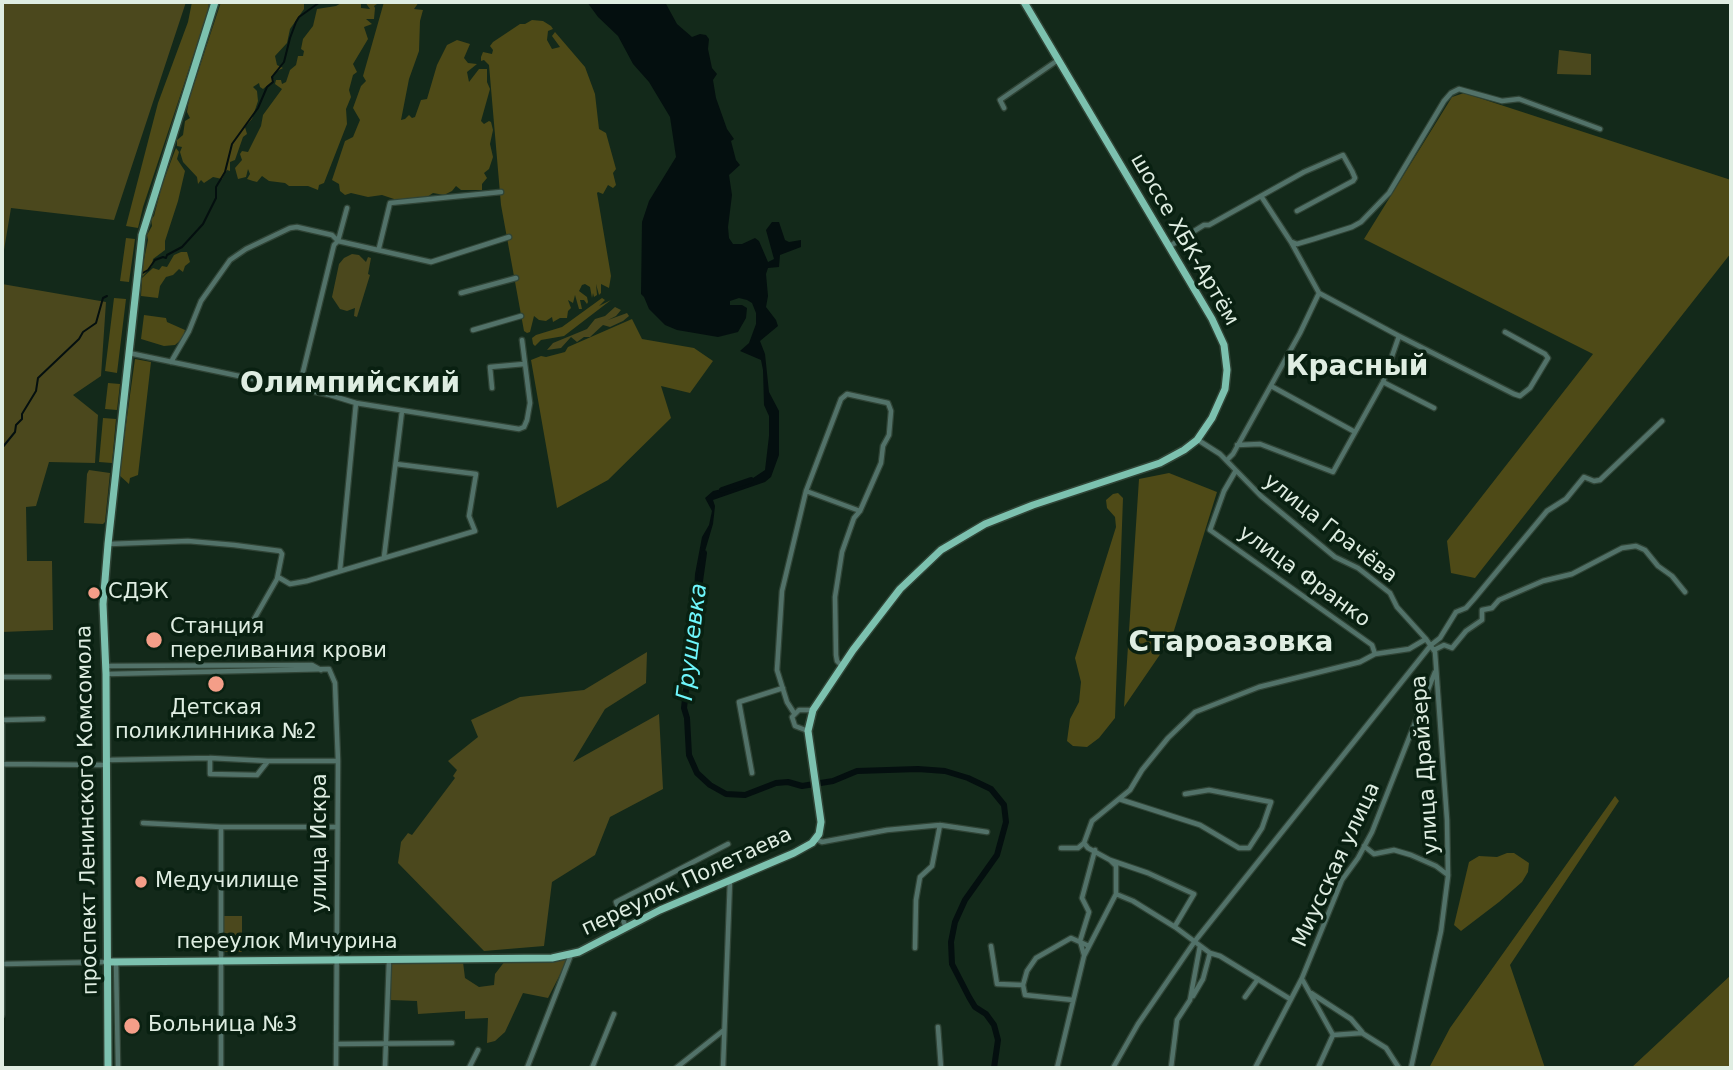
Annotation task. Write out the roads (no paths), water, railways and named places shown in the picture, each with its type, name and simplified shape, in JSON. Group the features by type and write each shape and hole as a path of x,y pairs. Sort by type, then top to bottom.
{"main road":[{"name":"проспект Ленинского Комсомола","path":"108,1068 106,670 103,604 108,544 142,235 215,2"},
{"name":"шоссе ХБК-Артём","path":"816,839 821,822 808,731 813,710 842,666 900,589 941,550 985,524 1160,463 1197,440 1219,407 1225,389 1227,370 1224,345 1212,319 1024,2"},
{"name":"переулок Полетаева","path":"571,954 660,909 794,853 816,839"},
{"name":"переулок Мичурина","path":"107,962 552,958 571,954"}],"street":[{"path":"1004,108 1000,100 1058,60"},
{"path":"1291,242 1297,244 1362,222 1389,193 1444,101 1459,89 1502,101 1519,99 1600,129"},
{"path":"1170,246 1304,172 1343,155 1355,178 1353,181 1297,211"},
{"path":"379,248 390,203 501,192"},
{"path":"1261,196 1291,242 1319,293 1520,396 1530,388 1548,358 1505,332"},
{"path":"299,388 334,245 338,241 347,208"},
{"path":"171,362 189,331 201,301 230,260 246,249 290,228 297,227 332,235 338,241 431,261 509,237"},
{"path":"461,293 516,278"},
{"path":"1226,461 1271,386 1319,293"},
{"path":"473,330 522,316"},
{"path":"1237,445 1259,444 1333,472 1382,382 1399,336"},
{"path":"128,353 299,388 356,403 519,429 524,427 530,403 522,340"},
{"path":"492,388 490,367 524,364"},
{"path":"1382,382 1434,408"},
{"path":"1271,386 1355,432"},
{"path":"794,713 778,670 782,592 806,491 841,398 847,394 888,403 891,411 889,435 883,446 881,463 860,511 854,518 842,551 835,597 836,655 842,666"},
{"path":"340,570 356,403"},
{"path":"384,558 402,411"},
{"path":"1114,1068 1138,1024 1195,941 1433,649 1456,612 1466,608 1547,511 1566,499 1584,477 1600,480 1662,421"},
{"name":"улица Грачёва","path":"1197,440 1226,461 1261,496 1335,557 1358,568 1390,593 1397,607 1433,649"},
{"path":"278,577 290,584 475,531 469,516 476,474 396,464"},
{"name":"улица Франко","path":"1236,472 1224,491 1210,530 1372,645 1375,654"},
{"path":"806,491 860,511"},
{"path":"108,544 188,541 276,551 282,554 278,577 249,628"},
{"path":"1433,649 1444,645 1452,648 1466,631 1482,620 1482,610 1492,608 1499,600 1553,578 1572,574 1615,550 1636,546 1645,550 1685,592"},
{"path":"1060,848 1079,848 1084,843 1092,821 1130,790 1142,770 1168,738 1195,712 1259,687 1360,662 1375,654 1409,649 1426,639"},
{"name":"улица Драйзера","path":"1410,1068 1441,931 1448,876 1447,820 1433,649"},
{"name":"улица Искра","path":"106,670 329,669 335,683 338,761 336,1068"},
{"name":"Миусская улица","path":"1255,1068 1302,978 1342,880 1364,846 1391,788 1436,670"},
{"path":"2,677 49,677"},
{"path":"752,773 739,702 783,688"},
{"path":"808,731 795,726 792,718 800,709 813,710"},
{"path":"2,1015 2,722 43,719"},
{"path":"210,758 210,774 257,775 268,761"},
{"path":"2,764 210,758 338,761"},
{"path":"1118,799 1200,825 1239,848 1250,848 1262,828 1270,802 1209,790 1185,794"},
{"path":"143,823 221,827 336,827"},
{"path":"915,948 916,900 920,877 932,866 940,825"},
{"path":"816,839 822,842 887,830 940,825 987,832"},
{"path":"221,827 221,1068"},
{"path":"1057,1068 1084,956 1116,894 1116,866 1084,843"},
{"path":"626,928 616,902 728,844"},
{"name":"улица Драйзера","path":"1364,846 1374,855 1394,850 1411,855 1436,866 1448,876"},
{"path":"1084,956 1080,941 1089,912 1082,898 1095,850"},
{"path":"1110,860 1148,873 1194,894 1175,927"},
{"path":"723,1068 730,880"},
{"path":"1116,894 1133,901 1210,953 1220,956 1290,999"},
{"path":"1073,1000 1025,995 1023,985 1027,971 1036,958 1071,937 1089,946"},
{"path":"991,946 997,984 1023,985"},
{"path":"1190,1000 1200,946"},
{"path":"1171,1068 1178,1020 1203,979 1210,953"},
{"path":"527,1068 571,954"},
{"path":"385,1068 389,960"},
{"name":"переулок Мичурина","path":"2,964 107,962"},
{"path":"116,962 118,1068"},
{"path":"1302,978 1333,1035"},
{"path":"1245,997 1258,979"},
{"path":"1310,993 1351,1019 1362,1032 1385,1048 1399,1068"},
{"path":"594,1068 614,1014"},
{"path":"938,1027 941,1068"},
{"path":"676,1068 725,1029"},
{"path":"1333,1035 1362,1032"},
{"path":"1318,1068 1333,1035"},
{"path":"336,1045 452,1043"},
{"path":"469,1068 478,1050"}],"waterway":[{"path":"141,274 148,270 155,260 166,258 182,247 203,224 216,198 216,187 225,172 232,144 258,108 267,87 273,82 272,77 284,62 296,22 320,2"},
{"path":"2,448 22,419 22,414 36,391 38,378 83,332 96,323 103,298 107,296"},
{"name":"Грушевка","path":"722,490 751,480"},
{"name":"Грушевка","path":"704,553 694,623 697,642 694,667 686,690 684,708 689,755 697,773 710,785 726,794 745,795 776,783 788,782 802,786 833,781 857,771 918,769 945,771 968,778 991,789 1004,805 1006,822 997,855 965,900 955,922 951,942 952,964 969,997 975,1007 986,1014 994,1025 998,1040 994,1068"}],"place":[{"name":"СДЭК","path":"94,593"},
{"name":"Станция переливания крови","path":"154,640"},
{"name":"Детская поликлинника №2","path":"216,684"},
{"name":"Медучилище","path":"141,882"},
{"name":"Больница №3","path":"132,1026"}],"district":[{"name":"Красный","path":"1357,368"},
{"name":"Олимпийский","path":"350,385"},
{"name":"Староазовка","path":"1231,644"}]}
